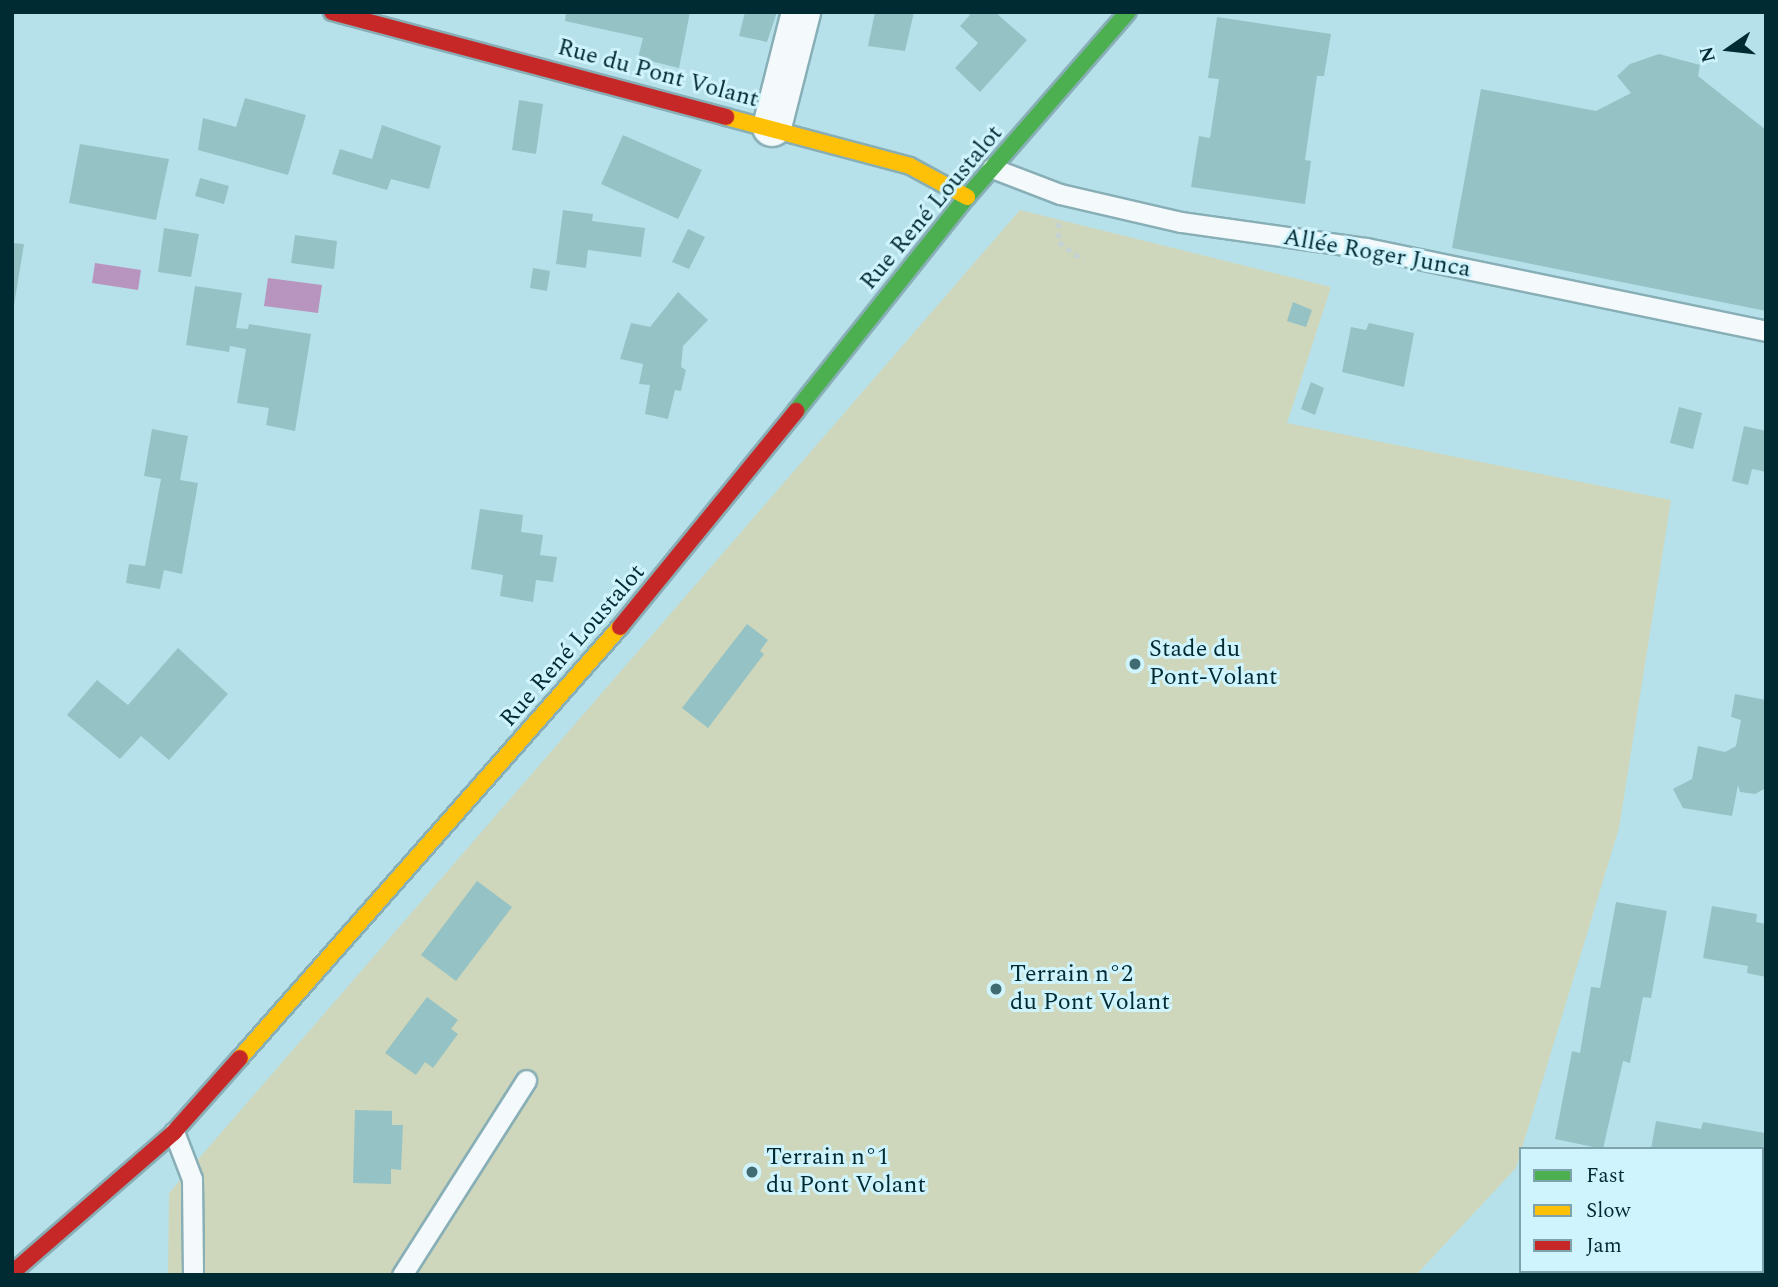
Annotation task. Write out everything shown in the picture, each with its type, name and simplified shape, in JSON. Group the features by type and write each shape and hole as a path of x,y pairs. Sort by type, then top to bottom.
{"street":[{"name":"Rue du Pont Volant","path":"332,12 772,127 910,166 967,197"},
{"path":"772,127 801,12"},
{"name":"Rue René Loustalot","path":"12,1273 174,1132 646,598 967,197 1128,12"}],"lane":[{"name":"Allée Roger Junca","path":"992,168 1060,194 1181,222 1380,251 1766,331"},
{"path":"402,1275 526,1080"},
{"path":"174,1132 192,1179 193,1275"}],"path":[{"path":"1060,194 1059,242 1083,261"}],"green space":[{"name":"Stade du Pont-Volant","path":"1020,210 1331,287 1287,423 1671,500 1619,828 1522,1147 1519,1147 1516,1168 1416,1275 168,1275 169,1193"}],"shaded area":[{"path":"95,263 141,270 138,290 92,283"},
{"path":"268,278 322,285 318,313 264,306"}],"building":[{"path":"566,12 690,12 679,68 638,58 643,38 565,21"},
{"path":"745,12 777,12 767,42 739,36"},
{"path":"875,12 914,12 905,51 868,46"},
{"path":"967,12 995,12 1027,40 980,92 955,68 978,43 960,26 970,15"},
{"path":"1217,17 1331,34 1324,76 1317,76 1305,160 1311,161 1305,204 1191,187 1199,136 1210,138 1219,79 1208,78"},
{"path":"1659,54 1700,65 1698,76 1766,130 1766,311 1452,248 1481,89 1596,111 1631,93 1617,76 1630,64"},
{"path":"245,98 306,115 288,175 198,150 203,118 236,127"},
{"path":"519,100 543,104 536,154 512,150"},
{"path":"382,125 441,146 429,189 391,179 387,190 332,174 340,149 372,159"},
{"path":"623,135 702,170 678,219 601,184"},
{"path":"80,144 169,159 156,220 69,203"},
{"path":"200,178 229,186 224,204 195,196"},
{"path":"563,210 593,214 592,221 645,228 641,257 588,250 586,268 556,264"},
{"path":"164,228 199,234 191,277 158,272"},
{"path":"688,229 705,237 689,269 672,262"},
{"path":"295,235 337,241 334,269 291,263"},
{"path":"12,243 24,244 14,305 12,305"},
{"path":"533,268 550,271 547,291 530,288"},
{"path":"195,286 242,293 236,328 248,329 249,324 311,334 295,431 266,425 269,408 237,403 246,349 230,346 229,352 186,345"},
{"path":"678,292 708,320 683,346 681,367 686,370 681,391 675,390 668,419 645,414 650,385 639,384 643,364 620,359 631,323 650,327"},
{"path":"1293,302 1312,310 1306,327 1287,321"},
{"path":"1369,323 1414,333 1404,387 1342,372 1351,327 1366,330"},
{"path":"1311,382 1324,388 1315,415 1301,409"},
{"path":"1679,407 1702,413 1693,449 1670,443"},
{"path":"1744,426 1766,431 1766,472 1752,469 1748,485 1732,481"},
{"path":"152,429 188,436 180,480 198,483 182,574 164,570 160,589 126,583 129,564 145,566 161,479 144,476"},
{"path":"480,509 523,515 521,532 543,535 540,555 557,557 553,582 536,580 533,602 500,596 503,575 471,569"},
{"path":"747,624 768,640 760,651 764,654 708,728 682,708"},
{"path":"178,648 228,694 169,760 141,736 120,759 67,715 97,680 128,705"},
{"path":"1735,694 1766,700 1766,788 1755,794 1740,792 1738,785 1732,816 1683,808 1673,789 1692,779 1698,746 1725,752 1736,746 1741,720 1731,717"},
{"path":"477,881 512,907 456,981 421,955"},
{"path":"1616,902 1667,911 1651,998 1643,997 1630,1063 1623,1061 1603,1147 1593,1147 1555,1139 1572,1051 1580,1053 1591,987 1600,988"},
{"path":"1712,906 1757,914 1756,922 1766,924 1766,977 1747,973 1748,966 1703,958"},
{"path":"427,997 458,1020 451,1029 458,1034 433,1068 425,1062 416,1075 385,1053"},
{"path":"355,1110 392,1111 392,1125 403,1125 401,1170 391,1169 391,1184 353,1183"},
{"path":"1656,1121 1701,1129 1703,1122 1765,1133 1766,1191 1764,1147 1651,1147"}],"traffic: fast":[{"path":"796,411 967,197 1128,12"}],"traffic: slow":[{"path":"726,117 910,166 967,197"},
{"path":"240,1058 620,627"}],"traffic: jam":[{"path":"332,12 726,117"},
{"path":"620,627 796,411"},
{"path":"12,1273 174,1132 240,1058"}],"place":[{"name":"Stade du Pont-Volant","path":"1135,664"},
{"name":"Terrain n°2 du Pont Volant","path":"996,989"},
{"name":"Terrain n°1 du Pont Volant","path":"752,1172"}]}
